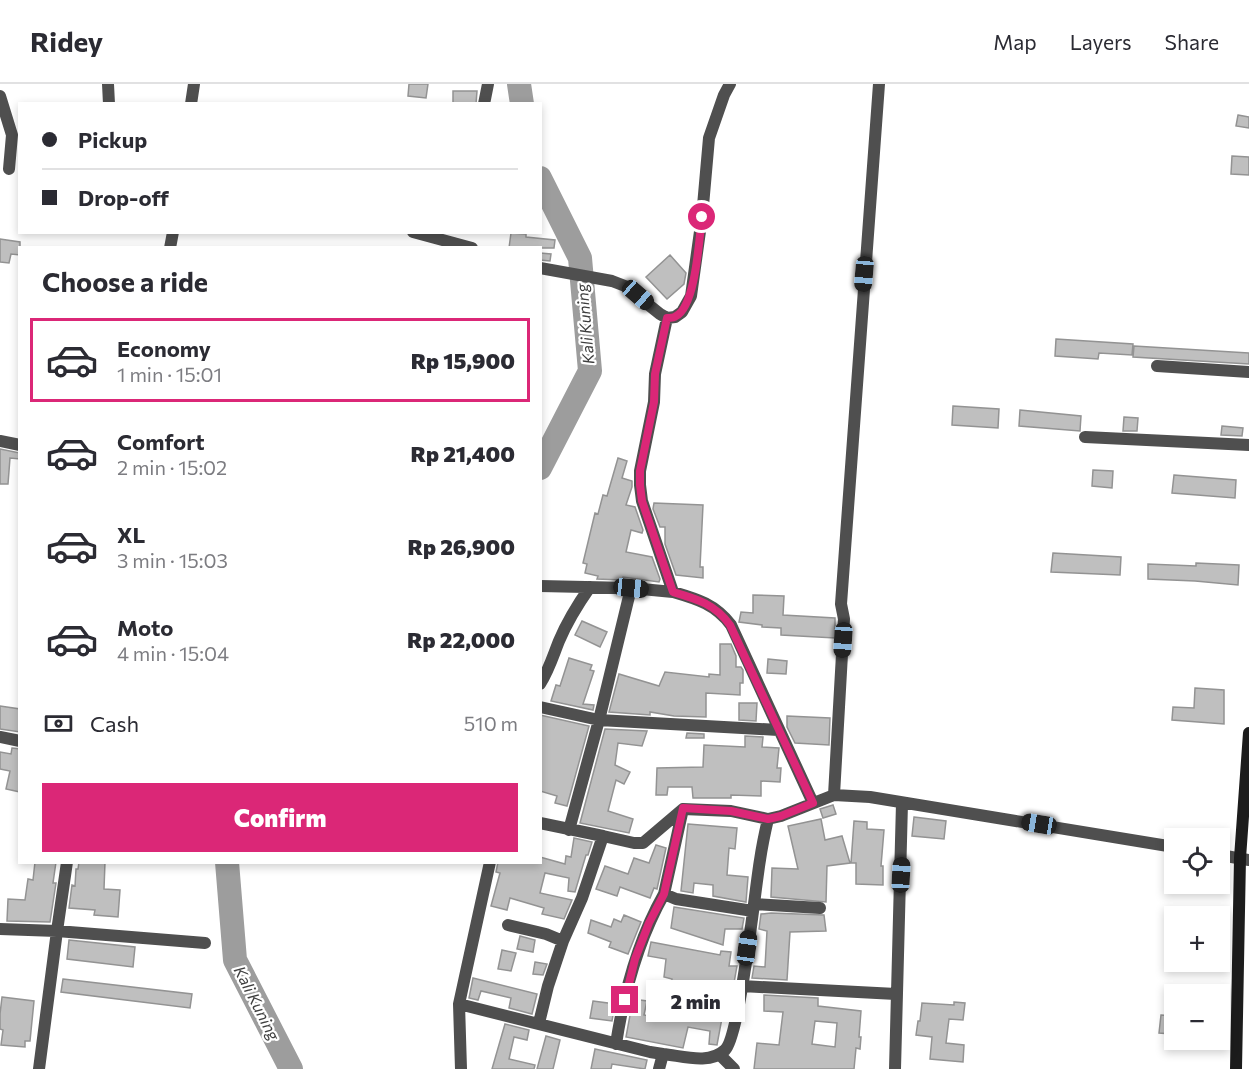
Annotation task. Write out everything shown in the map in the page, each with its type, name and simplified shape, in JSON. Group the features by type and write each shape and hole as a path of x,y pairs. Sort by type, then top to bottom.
{"main road":[{"path":"1236,1069 1249,733"}],"street":[{"path":"108,84 109,102"},
{"path":"191,102 194,84"},
{"path":"484,102 488,84"},
{"path":"542,268 612,280 625,286 667,318 675,317 682,312 690,296 701,226 709,138 730,84"},
{"path":"834,795 844,618 841,604 879,84"},
{"path":"0,96 12,135 10,170"},
{"path":"418,234 442,244 465,241"},
{"path":"667,318 655,374 654,402 640,471 640,485 642,501 673,592"},
{"path":"1157,366 1249,372"},
{"path":"1085,437 1249,445"},
{"path":"0,441 18,445"},
{"path":"542,586 631,588 673,592 707,603 724,616 813,803"},
{"path":"542,681 572,615 590,587"},
{"path":"569,830 631,588"},
{"path":"542,707 599,720 778,730"},
{"path":"0,737 18,741"},
{"path":"542,823 643,843 683,808 731,811 768,819 834,795 870,797 1164,845"},
{"path":"895,1069 902,803"},
{"path":"616,1044 635,959 649,923 664,894 683,808"},
{"path":"459,1004 663,1054 710,1059 719,1054 730,1043 742,986 768,819"},
{"path":"539,1023 563,941 582,898 603,836"},
{"path":"1230,857 1245,859"},
{"path":"39,1069 67,864"},
{"path":"461,1069 459,1004 490,864"},
{"path":"664,894 676,899 753,907 820,908"},
{"path":"508,925 546,934 563,941"},
{"path":"0,928 205,943"},
{"path":"742,986 896,994"},
{"path":"659,1069 663,1054"},
{"path":"719,1054 734,1069"}],"building":[{"path":"409,84 428,84 426,98 408,96"},
{"path":"453,91 477,91 476,102 453,102"},
{"path":"1238,115 1249,117 1249,128 1236,126"},
{"path":"1232,156 1249,157 1249,175 1231,174"},
{"path":"511,234 526,234 526,237 555,240 554,248 509,246"},
{"path":"0,239 20,242 18,255 11,254 9,263 0,262"},
{"path":"542,253 551,254 550,261 542,260"},
{"path":"670,255 686,273 684,284 667,299 646,277"},
{"path":"1056,339 1133,344 1132,355 1099,353 1098,359 1055,356"},
{"path":"1134,346 1249,353 1249,364 1133,357"},
{"path":"953,406 999,409 998,428 952,425"},
{"path":"1020,410 1081,416 1080,431 1019,426"},
{"path":"1124,417 1138,418 1137,431 1123,431"},
{"path":"1222,426 1243,428 1242,436 1221,435"},
{"path":"0,449 18,453 18,459 10,458 8,484 0,484"},
{"path":"618,458 627,461 622,478 632,481 626,505 635,507 643,530 642,533 631,530 626,552 652,557 659,582 623,577 622,580 597,579 598,576 585,573 587,564 583,563 595,513 598,514 603,495 607,496"},
{"path":"1093,470 1113,471 1112,488 1092,486"},
{"path":"1174,475 1236,480 1235,498 1172,493"},
{"path":"654,503 703,505 700,567 703,567 703,578 676,575 665,544 665,527 660,527 653,509"},
{"path":"1053,553 1121,557 1120,575 1051,572"},
{"path":"1196,563 1239,565 1238,585 1148,579 1148,564 1196,566"},
{"path":"753,595 784,596 783,615 835,618 835,638 781,635 781,628 739,622 741,612 753,613"},
{"path":"582,621 607,632 600,647 575,635"},
{"path":"720,644 731,644 736,656 736,667 741,667 743,670 743,683 740,683 740,695 706,693 706,717 674,716 650,712 650,715 609,712 619,674 659,686 665,672 709,677 709,674 720,675"},
{"path":"569,658 592,665 590,670 594,671 583,704 594,705 593,710 551,701 556,685 560,686"},
{"path":"768,659 787,661 786,674 767,673"},
{"path":"1195,688 1224,690 1224,724 1172,720 1173,707 1194,708"},
{"path":"739,703 757,703 756,721 739,720"},
{"path":"0,706 18,709 18,732 0,729"},
{"path":"542,715 589,726 567,806 555,803 557,796 542,792"},
{"path":"787,716 830,718 829,745 795,743 787,727"},
{"path":"605,729 647,731 642,746 618,743 615,765 630,772 624,784 616,780 608,811 633,819 629,833 580,823"},
{"path":"687,733 704,734 704,738 686,738"},
{"path":"745,736 763,737 762,747 779,748 777,768 781,768 780,782 761,781 761,796 731,795 731,798 693,798 692,787 668,787 667,795 656,795 657,768 703,767 704,745 745,747"},
{"path":"12,748 18,749 18,792 6,789 10,771 0,769 0,752 11,754"},
{"path":"833,805 836,814 823,818 820,809"},
{"path":"914,817 946,821 944,839 912,836"},
{"path":"821,819 825,840 842,836 850,863 827,866 826,902 771,897 772,868 798,869 788,826"},
{"path":"854,821 867,822 867,829 884,830 881,866 883,866 883,885 856,884 856,863 851,863"},
{"path":"688,824 737,828 735,849 729,848 727,875 748,877 746,902 713,896 713,885 694,883 693,893 681,891"},
{"path":"574,838 592,842 575,892 568,891 569,878 545,873 540,893 572,900 564,919 542,914 544,908 510,898 507,910 491,906 500,873 496,872 498,864 542,864 542,858 565,864 566,856 571,857"},
{"path":"656,845 666,848 657,889 654,888 650,898 620,887 617,896 596,889 605,866 628,874 634,858 649,863"},
{"path":"35,864 56,864 53,883 56,883 50,922 7,921 8,899 25,900 28,879 33,880"},
{"path":"79,864 105,864 104,889 120,890 118,917 94,915 95,910 69,908 72,885 75,886 76,869"},
{"path":"674,907 744,918 742,929 725,929 723,945 671,928"},
{"path":"761,914 824,915 826,931 790,932 787,980 752,978 754,966 765,967 767,931 759,929"},
{"path":"624,915 641,922 628,954 609,947 611,942 588,933 591,920 611,927 614,919 621,922"},
{"path":"520,936 535,940 533,952 517,949"},
{"path":"69,940 135,947 133,967 67,959"},
{"path":"651,942 720,955 721,951 731,952 729,966 737,966 728,1017 727,1019 722,1018 717,1045 709,1044 710,1031 688,1027 683,1048 626,1037 633,999 647,1001 644,1015 664,1019 672,979 664,977 666,959 648,956"},
{"path":"502,950 516,953 511,971 498,969"},
{"path":"535,962 547,964 543,975 533,974"},
{"path":"473,978 537,994 532,1014 509,1008 511,998 481,991 478,1000 469,998"},
{"path":"63,979 192,994 190,1008 61,992"},
{"path":"764,995 818,998 818,1006 861,1011 860,1049 856,1048 854,1069 754,1069 757,1043 779,1045 783,1012 764,1011","holes":["815,1021 837,1023 835,1047 812,1044"]},
{"path":"2,997 34,1001 30,1041 25,1041 25,1047 1,1045"},
{"path":"593,1001 615,1004 612,1021 590,1018"},
{"path":"954,1002 965,1003 963,1020 949,1019 946,1043 964,1045 963,1062 930,1059 932,1037 916,1035 922,1003 954,1005"},
{"path":"1161,1015 1164,1015 1164,1033 1159,1033"},
{"path":"505,1024 529,1030 527,1040 514,1037 509,1059 535,1065 534,1069 492,1069"},
{"path":"546,1036 560,1040 553,1069 537,1069"},
{"path":"595,1049 647,1060 645,1069 612,1064 611,1069 591,1069"}],"waterway":[{"name":"Kali Kuning","path":"519,84 522,102"},
{"name":"Kali Kuning","path":"542,182 580,258 590,371 542,464"},
{"name":"Kali Kuning","path":"227,864 235,960 291,1069"}],"route":[{"path":"625,1000 635,959 649,923 664,894 683,808 731,811 768,819 813,803 730,625 716,608 696,598 673,592 642,501 640,471 654,402 653,390 659,348 667,318 675,317 682,312 690,296 702,217"}]}
